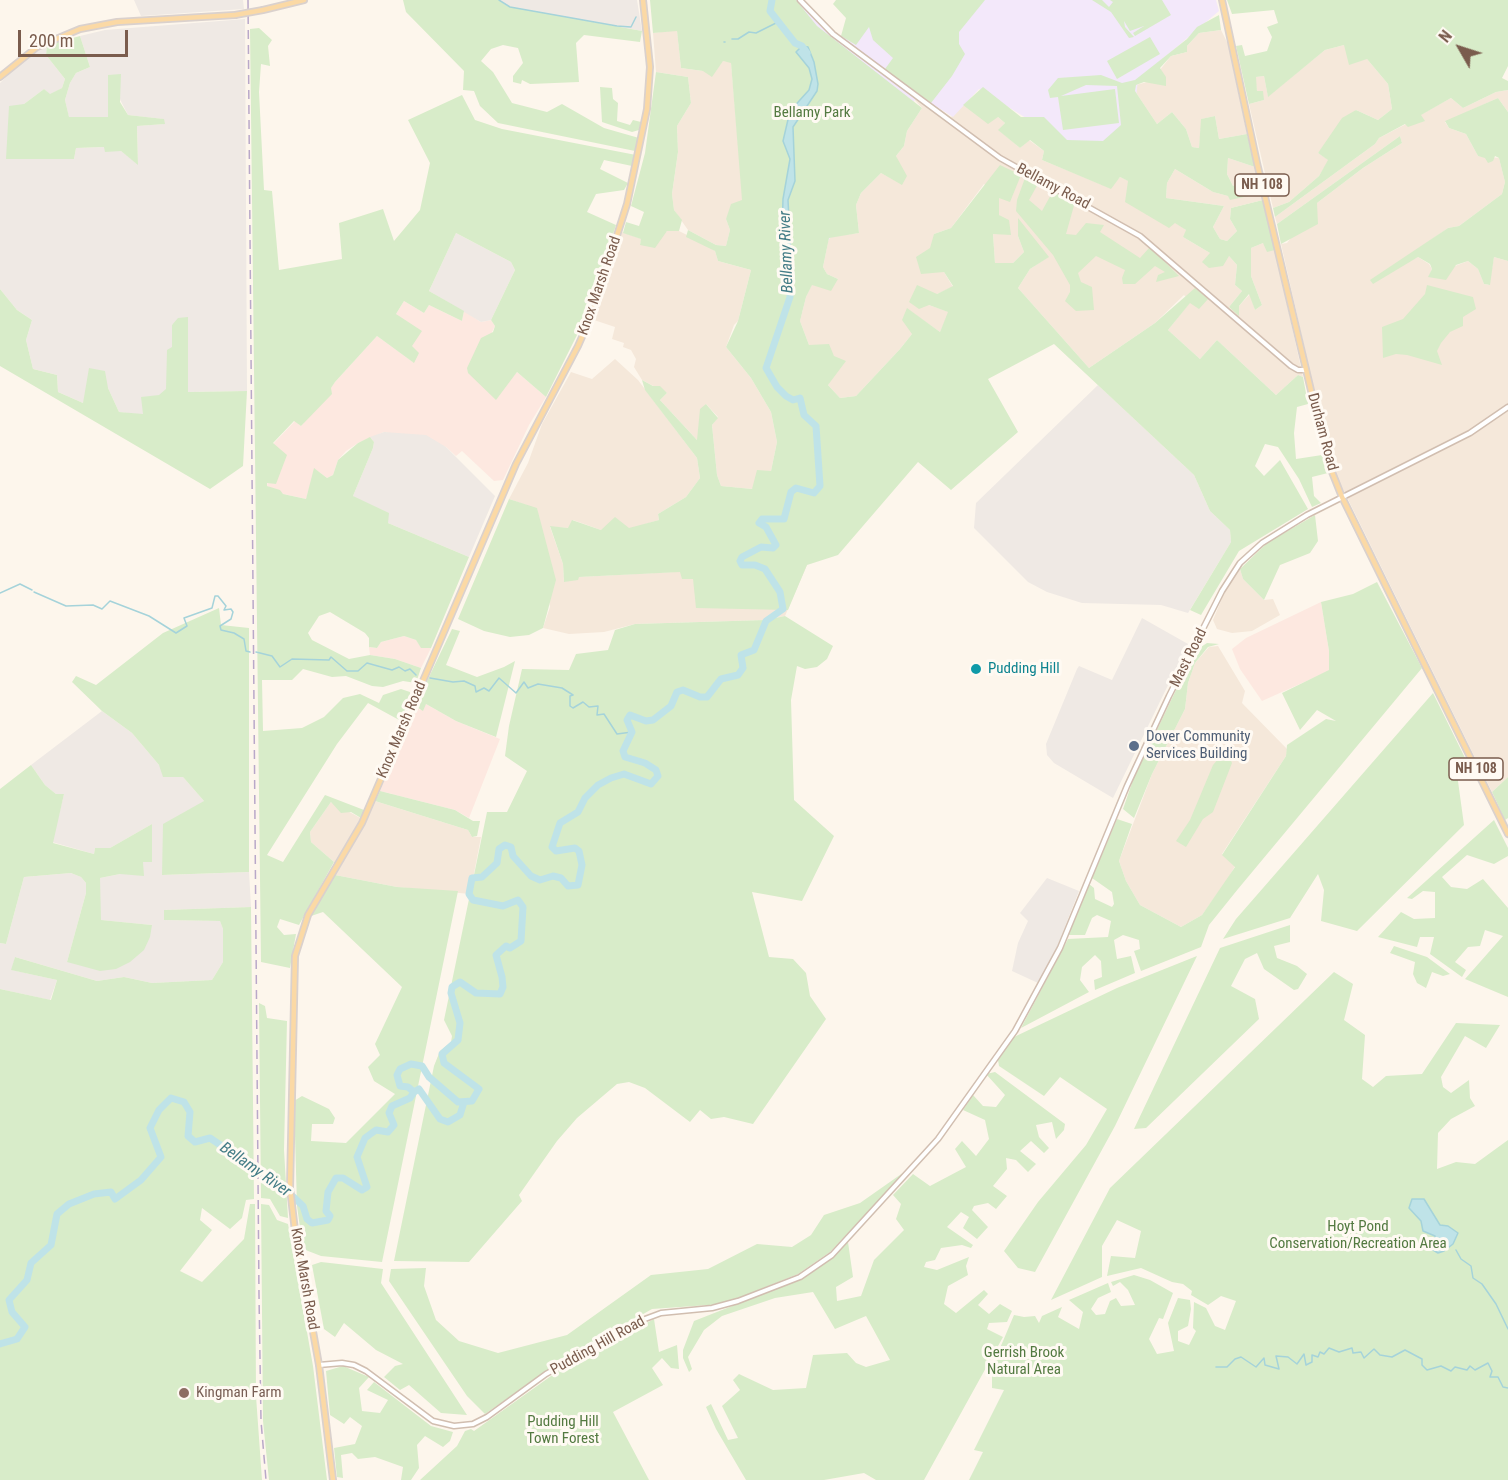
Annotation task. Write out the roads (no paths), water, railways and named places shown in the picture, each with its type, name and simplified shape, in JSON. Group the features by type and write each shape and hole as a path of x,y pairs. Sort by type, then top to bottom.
{"main road":[{"path":"0,77 37,47 83,28 106,23 235,15 304,0"},
{"name":"Knox Marsh Road","path":"333,1480 319,1365 292,1212 290,1188 295,956 301,931 362,823 510,477 578,346 592,314 627,204 646,117 650,67 643,0"},
{"name":"Durham Road","path":"1222,0 1328,462 1342,497 1508,834"}],"street":[{"name":"Bellamy Road","path":"801,0 843,43 1000,158 1147,241 1291,366 1298,370 1306,369"},
{"name":"Mast Road","path":"1011,1038 1056,956 1134,771 1226,584 1240,563 1262,543 1307,514 1470,433 1508,407"},
{"name":"Pudding Hill Road","path":"319,1365 342,1363 354,1365 374,1376 433,1421 447,1425 465,1425 487,1417 546,1374 645,1319 661,1313 724,1306 800,1277 815,1268 844,1243 915,1166 946,1129 1011,1038"}],"water":[{"path":"802,46 808,47 814,62 818,84 817,91 793,127 795,181 788,200 792,276 782,230 783,199 790,159 783,141 790,111 809,90 812,79 809,68 796,52"},
{"path":"1412,1199 1424,1199 1440,1225 1448,1226 1458,1233 1453,1244 1444,1251 1438,1253 1433,1250 1435,1236 1423,1231 1421,1221 1409,1208"}],"waterway":[{"path":"499,0 510,7 617,26 631,27 636,17"},
{"name":"Bellamy River","path":"772,0 770,11 795,43 802,46 807,53"},
{"path":"732,39 738,39 749,32 756,33 778,22"},
{"name":"Bellamy River","path":"464,1102 460,1115 448,1122 440,1119 419,1089 414,1092 408,1087 400,1086 397,1075 400,1069 411,1064 422,1066 429,1077 458,1102 472,1101 479,1089 444,1063 442,1054 458,1040 460,1023 451,993 452,987 460,982 476,993 500,994 503,987 502,977 496,955 506,946 510,948 521,941 523,907 518,900 503,906 473,900 469,894 472,878 482,877 497,863 499,849 505,845 511,847 513,856 531,876 540,880 553,876 561,878 568,886 578,885 582,865 579,851 575,848 556,851 552,847 560,823 578,812 585,798 598,785 611,778 624,774 651,784 658,776 656,770 645,763 625,757 623,751 632,732 627,720 630,715 646,721 653,720 671,706 677,692 683,690 700,697 707,697 721,679 738,675 743,668 741,655 754,650 766,621 783,609 780,592 765,569 755,565 742,565 740,561 742,557 761,547 773,548 776,545 766,527 759,523 762,519 784,519 791,492 796,488 814,493 820,486 816,426 804,415 800,398 793,400 786,396 777,387 766,368 790,297 790,268"},
{"path":"0,593 20,584 32,590"},
{"path":"34,592 66,606 93,605 102,609 110,601 149,616 176,633 187,626 184,618 212,608 215,596 218,596 226,606 224,610 231,609 233,612 231,619 220,626 221,630 234,633 244,639 246,651 250,652"},
{"path":"256,652 272,656 280,667 292,659 329,660 331,657 347,671 358,671 367,663 392,670 399,667 405,671 410,669 416,675"},
{"path":"430,678 453,682 464,681 475,686 476,692 484,688 489,691 499,678 516,693 524,682 528,688 538,684 562,688 573,695 570,696 570,706 573,708 583,702 589,707 598,706 597,715 604,714 617,734 632,732"},
{"name":"Bellamy River","path":"0,1344 17,1339 25,1327 12,1312 9,1300 27,1280 31,1263 51,1245 57,1214 69,1204 94,1194 111,1192 115,1199 141,1180 161,1157 150,1128 159,1110 171,1098 184,1102 190,1112 188,1136 195,1142 210,1138 284,1188 303,1206 307,1219 312,1223 328,1220 330,1216 326,1211 328,1192 336,1178 343,1178 362,1190 367,1187 357,1157 365,1138 376,1130 388,1132 394,1125 389,1113 392,1106 410,1098 414,1092"},
{"path":"1456,1250 1461,1259 1471,1266 1473,1278 1482,1284 1496,1304 1508,1329"},
{"path":"1216,1367 1227,1367 1235,1359 1241,1357 1256,1367 1264,1358 1265,1365 1279,1369 1276,1356 1288,1357 1297,1364 1304,1354 1306,1365 1312,1362 1312,1355 1318,1357 1320,1352 1324,1354 1329,1348 1339,1352 1352,1348 1353,1353 1361,1352 1364,1358 1374,1349 1380,1355 1392,1357 1405,1350 1422,1359 1422,1365 1427,1370 1441,1366 1451,1371 1455,1367 1467,1370 1470,1366 1475,1370 1488,1363 1492,1371 1490,1377 1498,1377 1503,1387 1508,1388"}],"railway":[{"path":"248,0 259,1295 261,1421 266,1480"}],"place":[{"name":"Pudding Hill","path":"976,669"},
{"name":"Dover Community Services Building","path":"1134,746"},
{"name":"Kingman Farm","path":"184,1393"}],"park label":[{"name":"Bellamy Park","path":"812,113"},
{"name":"Hoyt Pond Conservation/Recreation Area","path":"1358,1236"},
{"name":"Gerrish Brook Natural Area","path":"1024,1362"},
{"name":"Pudding Hill Town Forest","path":"563,1430"}]}
